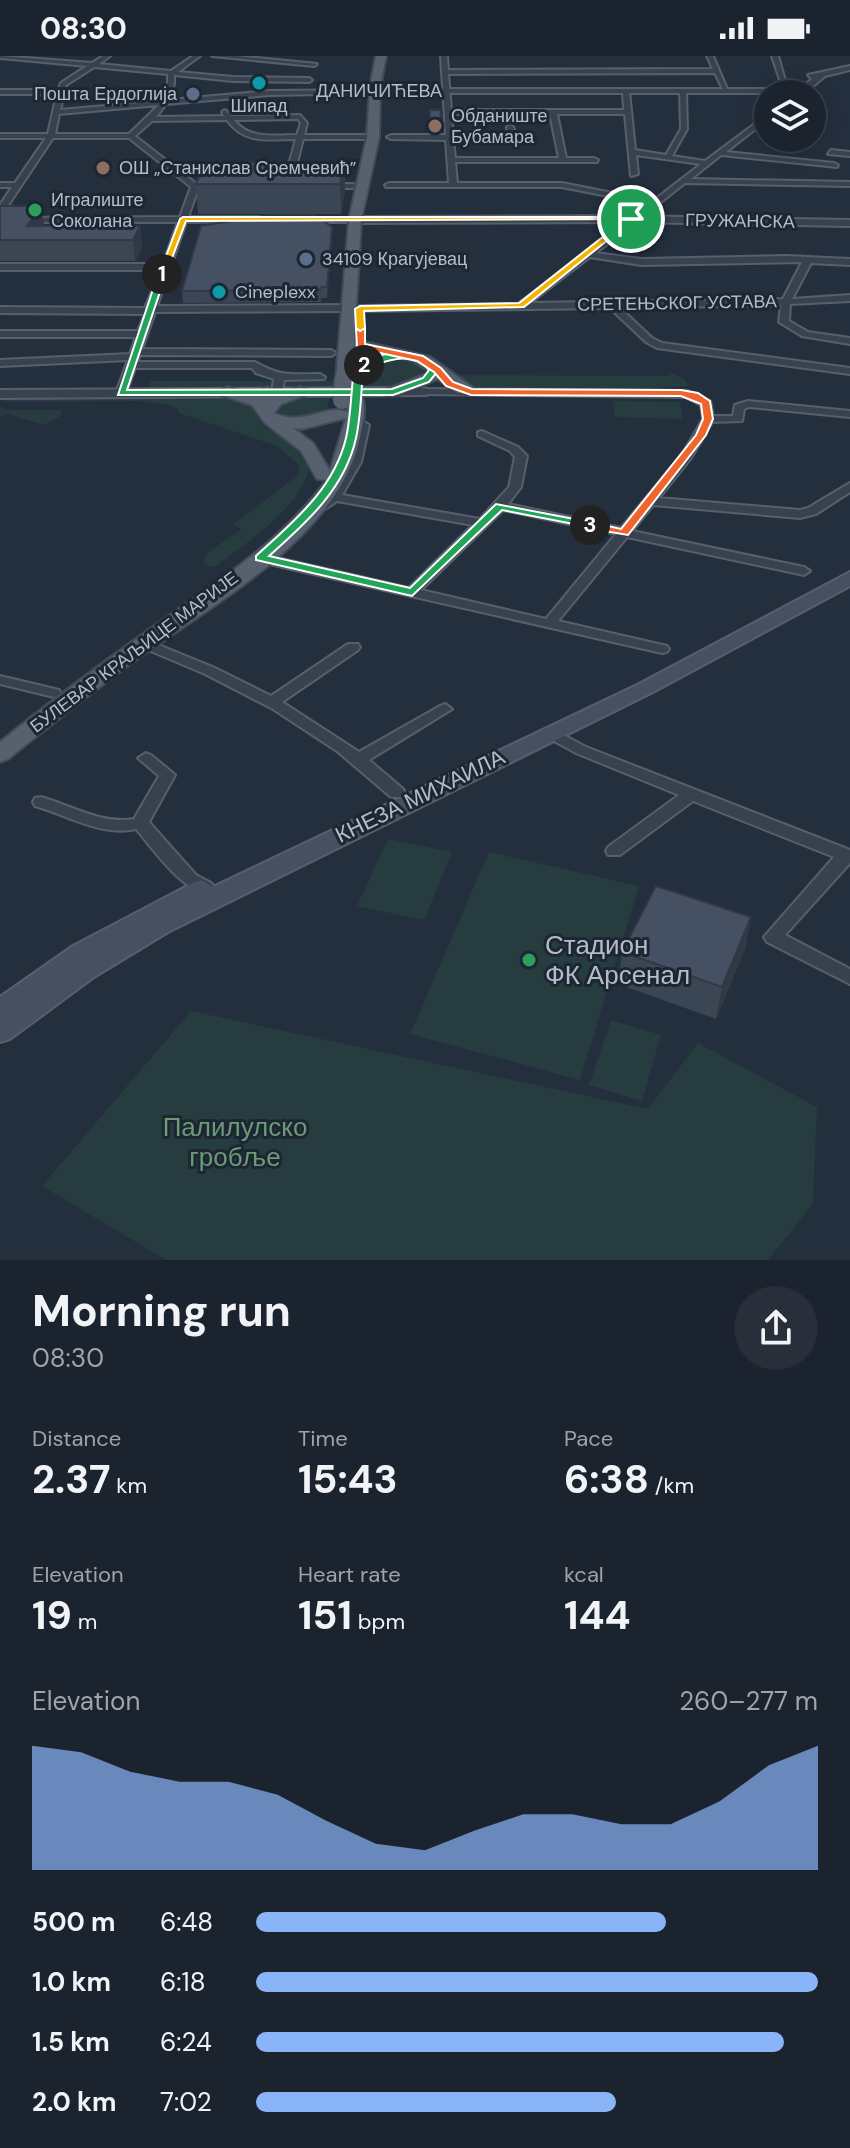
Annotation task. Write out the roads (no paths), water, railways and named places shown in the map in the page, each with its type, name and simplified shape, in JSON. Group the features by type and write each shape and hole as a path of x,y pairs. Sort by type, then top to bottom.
{"main road":[{"name":"БУЛЕВАР КРАЉИЦЕ МАРИЈЕ","path":"362,220 381,56"},
{"name":"БУЛЕВАР КРАЉИЦЕ МАРИЈЕ","path":"0,754 74,694 260,558 308,514 333,483 351,438 355,308 362,220 379,91 388,56"},
{"name":"БУЛЕВАР КРАЉИЦЕ МАРИЈЕ","path":"0,736 54,693 258,545 294,514 323,475 335,449 360,346 355,308"},
{"path":"360,346 410,356 436,382"},
{"path":"227,392 269,403 302,424 351,390 386,357 410,356"},
{"path":"393,392 436,382 471,392"},
{"path":"269,403 300,392"},
{"path":"269,403 306,446 323,475"},
{"name":"КНЕЗА МИХАИЛА","path":"0,1011 82,953 205,887 687,656 850,565"},
{"name":"КНЕЗА МИХАИЛА","path":"0,1031 67,981 149,932 343,833 771,625 850,578"}],"street":[{"path":"0,56 233,79 309,80"},
{"path":"0,211 51,136 59,92 68,79 107,56"},
{"path":"171,74 197,56"},
{"path":"215,56 314,64"},
{"path":"305,91 314,64 321,56"},
{"path":"444,56 453,185"},
{"path":"513,56 516,72"},
{"path":"710,56 726,90"},
{"path":"775,56 783,80"},
{"name":"ДАНИЧИЋЕВА","path":"799,80 819,78 850,68"},
{"path":"444,72 718,71"},
{"path":"546,72 552,91"},
{"path":"131,136 164,103 172,83 171,74"},
{"name":"ДАНИЧИЋЕВА","path":"726,90 754,87"},
{"name":"ДАНИЧИЋЕВА","path":"57,112 305,91 754,91"},
{"path":"626,91 634,174"},
{"path":"668,157 684,129 683,91"},
{"path":"0,92 59,92"},
{"path":"223,108 237,129 250,136 373,137"},
{"path":"448,112 628,112"},
{"path":"553,112 563,160"},
{"path":"151,119 300,117 304,123 291,186"},
{"path":"391,137 508,138 512,136 510,127"},
{"path":"521,306 754,127"},
{"path":"0,136 131,136 200,186 183,219 121,393"},
{"path":"631,152 707,163"},
{"path":"831,152 850,154"},
{"path":"719,153 834,165"},
{"path":"452,160 594,160"},
{"path":"776,183 778,161"},
{"path":"682,181 850,184"},
{"path":"0,185 16,185"},
{"path":"389,185 571,186 653,203"},
{"path":"324,186 353,186"},
{"name":"ГРУЖАНСКА","path":"362,220 631,219 850,223"},
{"path":"0,220 269,220"},
{"path":"293,220 362,220"},
{"path":"586,254 645,263 850,262"},
{"path":"808,260 786,302 783,319 788,326 805,334 850,341"},
{"path":"0,267 165,267"},
{"name":"СРЕТЕЊСКОГ УСТАВА","path":"0,310 850,300"},
{"path":"611,304 649,340 660,346 850,371"},
{"path":"0,334 140,334"},
{"path":"255,365 258,353"},
{"path":"0,363 331,353"},
{"path":"132,358 255,365 260,371 279,377 320,377"},
{"path":"269,403 279,377"},
{"path":"0,394 227,392"},
{"path":"300,392 393,392"},
{"path":"471,392 688,394 706,403 708,419 687,456 550,622"},
{"path":"708,419 737,420 739,407 748,404 850,414"},
{"path":"308,514 335,497 355,462 364,425"},
{"path":"412,592 500,506 515,487 521,456 514,449 482,434"},
{"path":"652,501 800,514 812,511 850,487"},
{"path":"335,497 482,523"},
{"path":"500,506 804,571"},
{"path":"260,558 662,649"},
{"path":"144,643 243,687 271,703 357,760 397,793"},
{"path":"271,703 353,647"},
{"path":"0,680 54,693"},
{"path":"357,760 445,709"},
{"path":"552,734 581,750 848,856 773,937 850,977"},
{"path":"140,823 167,775 146,758"},
{"path":"614,851 693,793"},
{"path":"41,802 70,809 115,827 140,823"},
{"path":"140,823 190,879 205,887"}],"place":[{"name":"Шипад","path":"259,83"},
{"name":"Пошта Ердоглија","path":"193,94"},
{"name":"Обданиште Бубамара","path":"435,126"},
{"name":"ОШ „Станислав Сремчевић”","path":"103,168"},
{"name":"Игралиште Соколана","path":"35,210"},
{"name":"34109 Крагујевац","path":"306,259"},
{"name":"Cineplexx","path":"219,292"},
{"name":"Стадион ФК Арсенал","path":"529,960"}],"park label":[{"name":"Палилулско гробље","path":"235,1142"}]}
